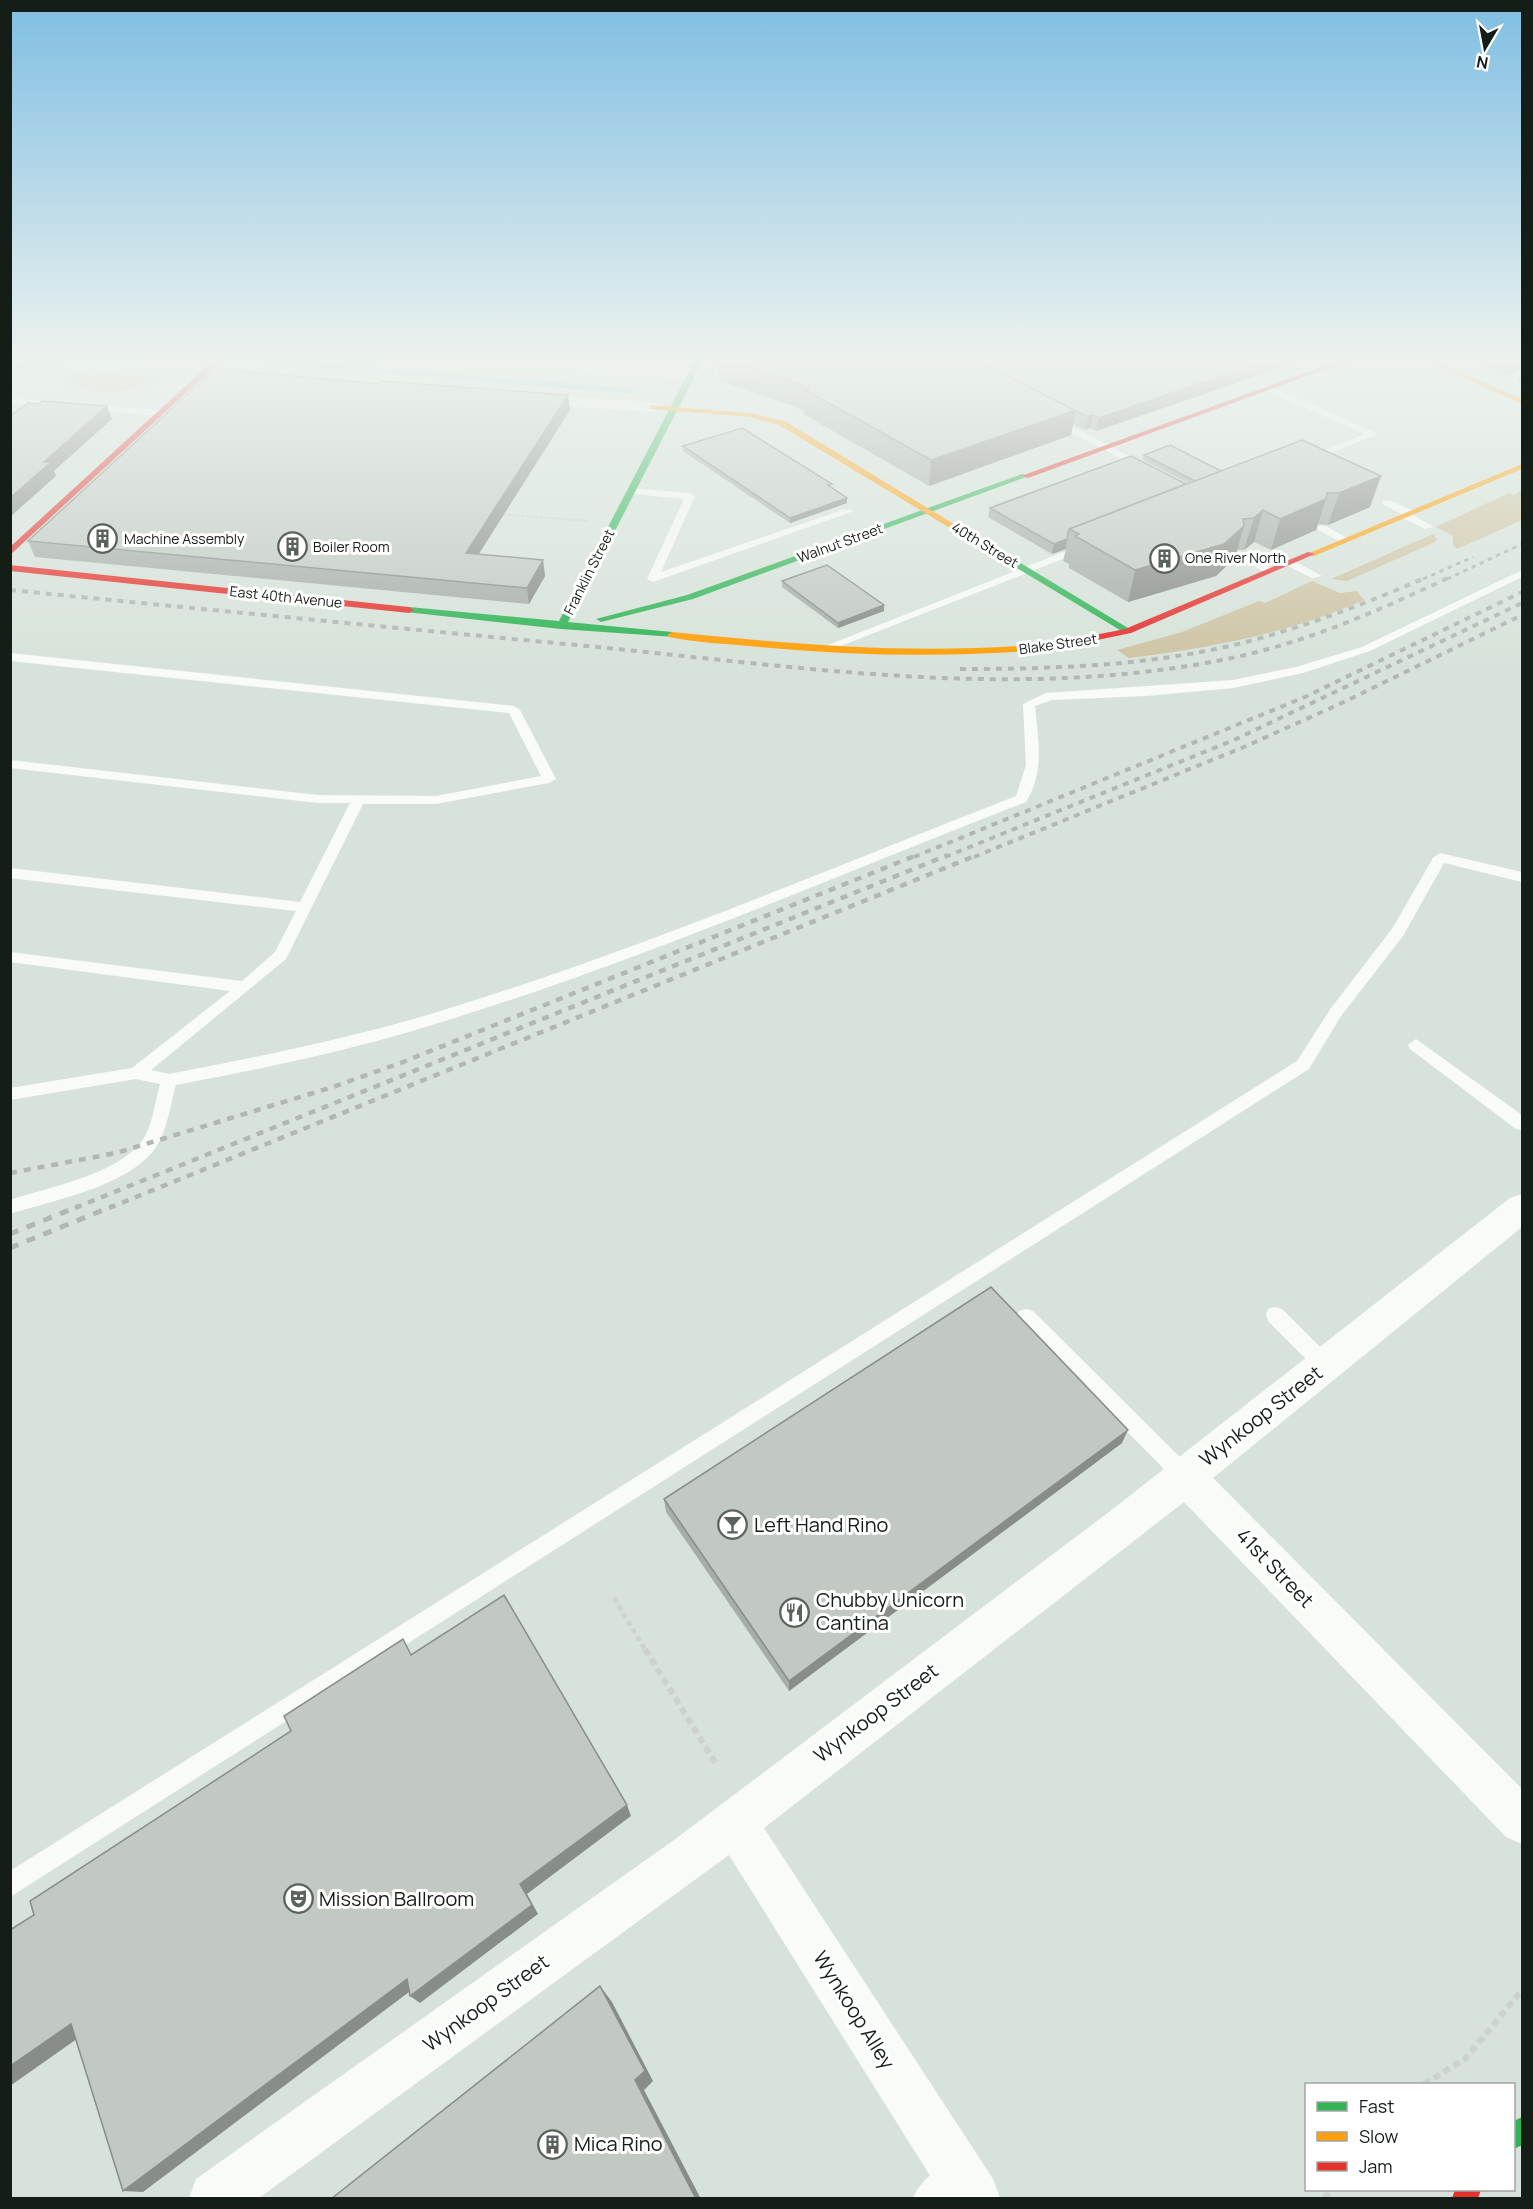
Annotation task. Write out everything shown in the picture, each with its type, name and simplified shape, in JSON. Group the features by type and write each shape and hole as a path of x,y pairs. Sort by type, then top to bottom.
{"street":[{"path":"10,552 108,461"},
{"name":"Franklin Street","path":"561,626 646,461"},
{"name":"40th Street","path":"845,461 1128,631"},
{"name":"Walnut Street","path":"561,626 641,611 690,597 1066,461"},
{"name":"Blake Street","path":"561,626 824,649 936,653 997,651 1071,644 1128,631 1522,466"},
{"name":"East 40th Avenue","path":"10,568 561,626"},
{"name":"Wynkoop Street","path":"215,2199 734,1822 1185,1476 1522,1208"},
{"name":"41st Street","path":"1185,1476 1522,1821"},
{"name":"Wynkoop Alley","path":"734,1822 953,2189"}],"lane":[{"path":"1133,461 1155,472"},
{"path":"1290,466 1303,461"},
{"path":"630,491 690,496 652,579 849,511"},
{"path":"1387,502 1429,527"},
{"path":"1322,528 1345,540"},
{"path":"824,649 1096,542"},
{"path":"1240,554 1270,571"},
{"path":"1290,563 1316,576"},
{"path":"10,1094 136,1074 169,1080 272,1061 476,1006 605,960 1021,799 1031,784 1034,764 1029,704 1050,696 1147,692 1233,684 1299,670 1366,649 1522,573"},
{"path":"10,657 514,710 549,779 435,800 318,799 10,764"},
{"path":"136,1074 245,987 281,955 358,799"},
{"path":"10,1885 1303,1065 1336,1012 1398,932 1440,858 1522,877"},
{"path":"10,873 305,908"},
{"path":"10,957 245,987"},
{"path":"1416,1045 1522,1124"},
{"path":"10,1207 99,1177 136,1158 150,1142 169,1080"},
{"path":"1275,1316 1325,1365"},
{"name":"41st Street","path":"1026,1317 1185,1476"}],"path":[{"path":"497,514 588,521"},
{"path":"614,1598 716,1764"},
{"path":"1427,2083 1464,2059 1522,1990"}],"shaded area":[{"path":"1522,490 1522,520 1457,549 1453,545 1453,536 1436,527 1509,493 1514,495"},
{"path":"1433,534 1437,539 1435,542 1347,581 1331,579"},
{"path":"1312,581 1340,593 1357,591 1364,600 1307,622 1249,638 1129,658 1117,650 1182,632 1259,601 1265,603"}],"building":[{"path":"10,461 51,462 10,498"},
{"path":"115,461 525,461 466,553 543,560 527,588 28,541"},
{"path":"705,461 795,461 832,484 828,485 847,498 790,518"},
{"path":"1117,461 1141,461 1186,484 1069,529 1067,539 1054,544 990,508"},
{"path":"1156,461 1202,461 1221,471 1195,481"},
{"path":"1247,461 1348,461 1381,476 1339,493 1327,493 1326,499 1280,519 1263,510 1254,518 1243,519 1244,526 1224,544 1135,570 1075,536 1079,534 1069,529"},
{"path":"827,565 884,605 838,623 782,581"},
{"path":"991,1287 1128,1430 789,1681 664,1499"},
{"name":"Mission Ballroom","path":"504,1595 627,1805 520,1884 532,1905 410,1996 407,1979 123,2191 71,2024 10,2066 10,1930 34,1915 30,1901 291,1731 284,1716 403,1639 411,1655"},
{"name":"Mica Rino","path":"600,1986 645,2071 635,2080 696,2199 331,2199"}],"railway":[{"path":"1447,579 1522,544"},
{"path":"1423,579 1473,557"},
{"path":"960,669 1102,665 1207,651 1266,637 1312,622 1427,577"},
{"path":"10,590 834,671 916,677 999,679 1082,677 1164,670 1245,655 1324,631 1450,577"},
{"path":"914,857 1305,697 1522,592"},
{"path":"945,857 1234,740 1522,603"},
{"path":"974,857 1244,747 1344,702 1522,615"},
{"path":"10,1173 116,1153 333,1087 403,1062 917,855"},
{"path":"75,1208 948,855"},
{"path":"109,1208 977,855"},
{"path":"10,1234 79,1206"},
{"path":"10,1248 113,1206"}],"traffic: fast":[{"path":"561,626 647,461"},
{"path":"601,619 690,597 1025,476"},
{"path":"953,526 1128,631"},
{"path":"409,610 672,635"},
{"path":"1515,2137 1522,2128"}],"traffic: slow":[{"path":"845,461 953,526"},
{"path":"1311,554 1522,466"},
{"path":"672,635 815,648 910,653 1006,651 1054,646"}],"traffic: jam":[{"path":"10,552 108,461"},
{"path":"1025,476 1066,461"},
{"path":"1054,646 1128,631 1311,554"},
{"path":"10,568 409,610"},
{"path":"1463,2198 1469,2191"}],"place":[{"name":"Machine Assembly","path":"103,539"},
{"name":"Boiler Room","path":"292,547"},
{"name":"One River North","path":"1164,558"},
{"name":"Left Hand Rino","path":"733,1525"},
{"name":"Chubby Unicorn Cantina","path":"795,1612"},
{"name":"Mission Ballroom","path":"298,1899"},
{"name":"Mica Rino","path":"553,2144"}]}
